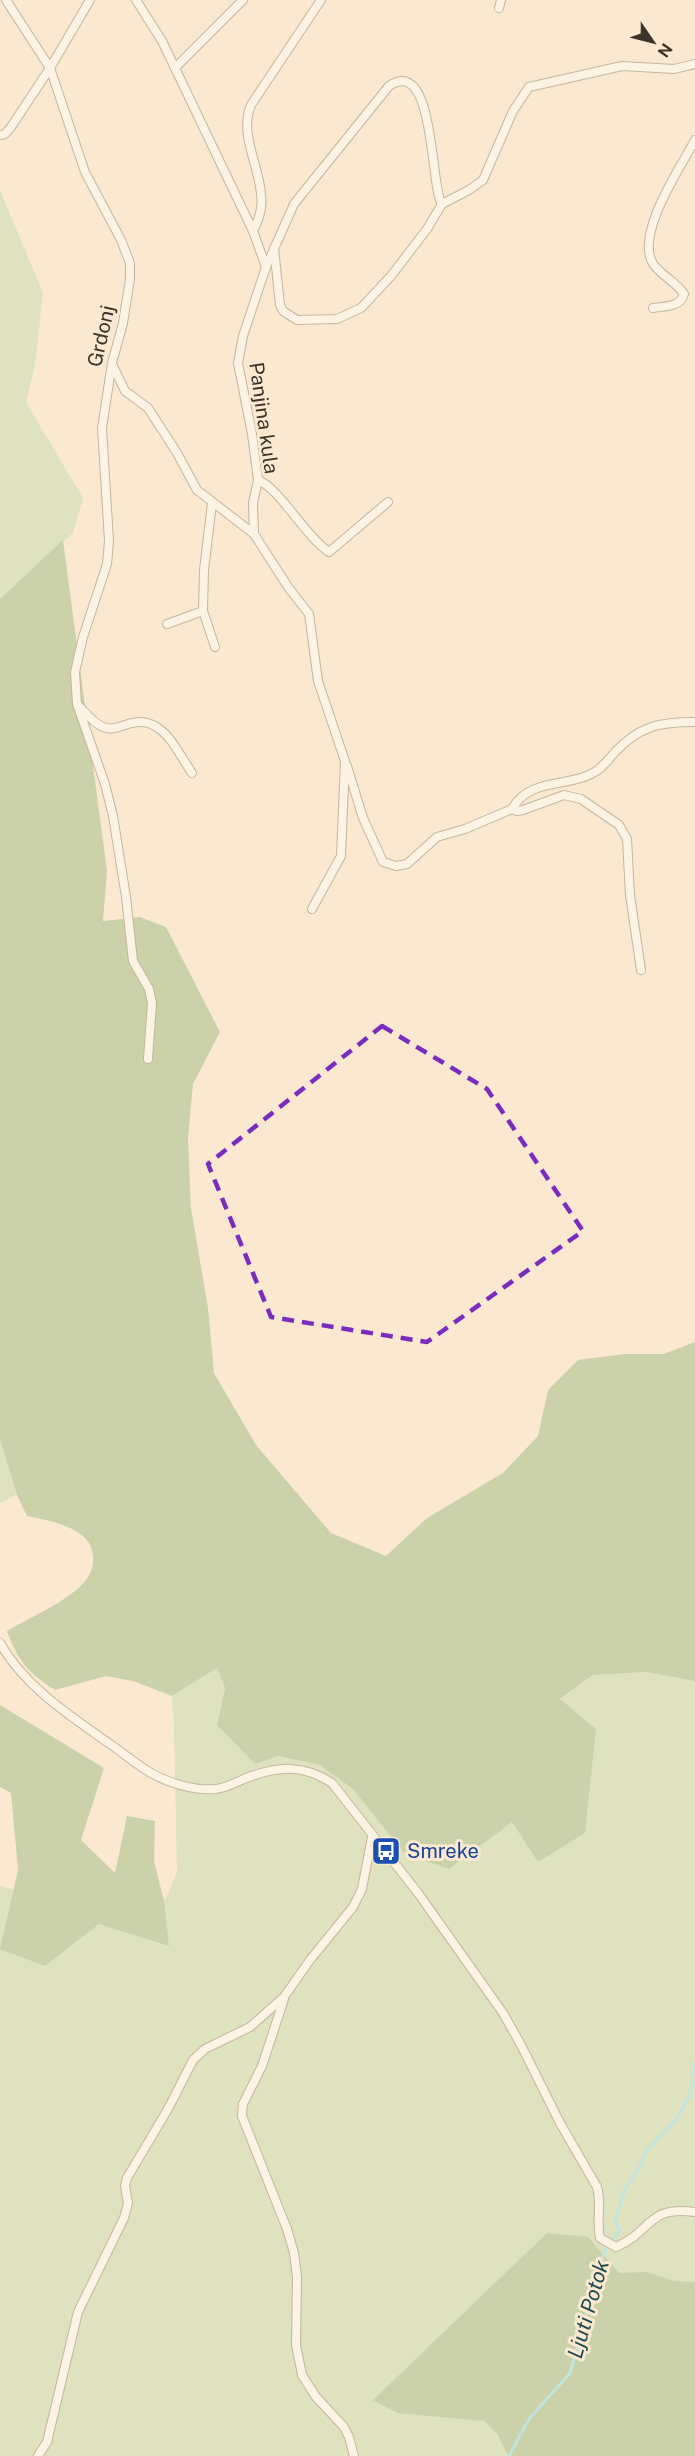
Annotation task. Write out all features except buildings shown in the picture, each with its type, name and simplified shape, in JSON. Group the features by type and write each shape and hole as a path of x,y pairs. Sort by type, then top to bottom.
{"street":[{"name":"Grdonj","path":"6,0 50,68 88,179 121,240 130,263 130,279 123,323 112,363 102,428 110,541 107,564 75,672 77,704 113,816 126,897 133,962 149,988 152,1003 148,1059"},
{"path":"0,135 11,127 50,68 90,0"},
{"path":"136,0 162,41 254,231 266,267"},
{"path":"175,68 243,0"},
{"path":"254,231 260,217 261,193 250,145 247,115 301,27 321,0"},
{"path":"274,248 280,305 283,311 297,320 338,319 361,308 391,276 427,229 442,204 483,180 513,111 529,87 622,66 675,69 695,64"},
{"name":"Panjina kula","path":"254,534 253,503 258,480 252,434 238,363 243,336 266,267 294,204 388,86 397,81 404,81 413,88 423,108 432,141 436,190 438,200 442,204"},
{"path":"653,308 678,304 683,300 684,294 680,287 654,265 648,245 652,221 695,140"},
{"path":"112,363 125,391 148,408 177,453 197,490 254,534 288,587 309,614 318,681 373,842 384,862 396,866 408,864 437,837 465,829 512,808 529,792 553,782 593,774 628,739 644,729 660,724 695,722"},
{"path":"258,480 268,486 329,552 388,502"},
{"path":"212,503 204,570 203,611 215,646"},
{"path":"167,624 203,611"},
{"path":"77,704 95,722 105,728 114,728 130,722 141,722 157,727 192,773"},
{"path":"312,909 341,856 345,760"},
{"path":"512,808 517,811 523,810 564,795 581,799 619,825 627,839 630,896 641,970"},
{"path":"0,1643 18,1670 51,1700 151,1773 188,1788 217,1789 252,1776 281,1769 300,1768 318,1773 332,1783 418,1893 471,1966 517,2037 560,2123 597,2187 600,2238 610,2245 624,2244 658,2215 680,2210 695,2212"},
{"path":"38,2456 47,2442 78,2312 124,2218 128,2203 125,2186 127,2178 197,2054 250,2026 284,1997 358,1898 367,1870 372,1837"},
{"path":"284,1997 262,2066 243,2104 242,2116 287,2229 294,2253 297,2277 296,2345 302,2375 316,2397 344,2427 354,2456"}],"highlighted area":[{"path":"382,1026 487,1089 583,1231 427,1342 271,1317 208,1164"}],"green space":[{"path":"0,190 43,293 35,365 26,402 83,498 73,533 0,599"},
{"path":"63,540 107,871 103,921 140,917 166,927 220,1032 193,1084 188,1138 191,1208 208,1308 214,1373 256,1445 331,1533 386,1556 427,1518 503,1473 538,1436 548,1390 578,1360 625,1354 664,1354 695,1342 695,1681 646,1672 593,1675 560,1699 596,1729 585,1833 538,1862 512,1822 449,1869 405,1854 353,1789 320,1765 278,1756 255,1764 217,1725 225,1688 217,1668 172,1696 133,1681 106,1676 55,1690 25,1665 15,1650 7,1631 75,1591 87,1578 93,1561 92,1550 80,1534 48,1520 27,1516 17,1495 0,1440 0,599"},
{"path":"0,1440 17,1495 0,1503"},
{"path":"217,1668 225,1688 217,1725 278,1756 320,1765 353,1788 405,1854 596,1729 560,1700 593,1675 646,1672 695,1681 695,2456 0,2456 0,1886 76,1905 166,1899 177,1872 172,1696"},
{"path":"0,1705 104,1768 81,1840 115,1873 127,1816 155,1821 154,1861 164,1901 169,1946 99,1924 45,1966 0,1949 18,1870 11,1793 0,1787"},
{"path":"547,2233 588,2237 619,2273 647,2272 674,2281 695,2282 695,2456 508,2456 498,2435 484,2421 397,2413 373,2400"}],"waterway":[{"name":"Ljuti Potok","path":"509,2456 529,2419 570,2373 604,2252 620,2230 615,2222 625,2189 639,2168 646,2151 676,2120 690,2095 695,2063"}],"place":[{"name":"Smreke","path":"386,1851"}]}
